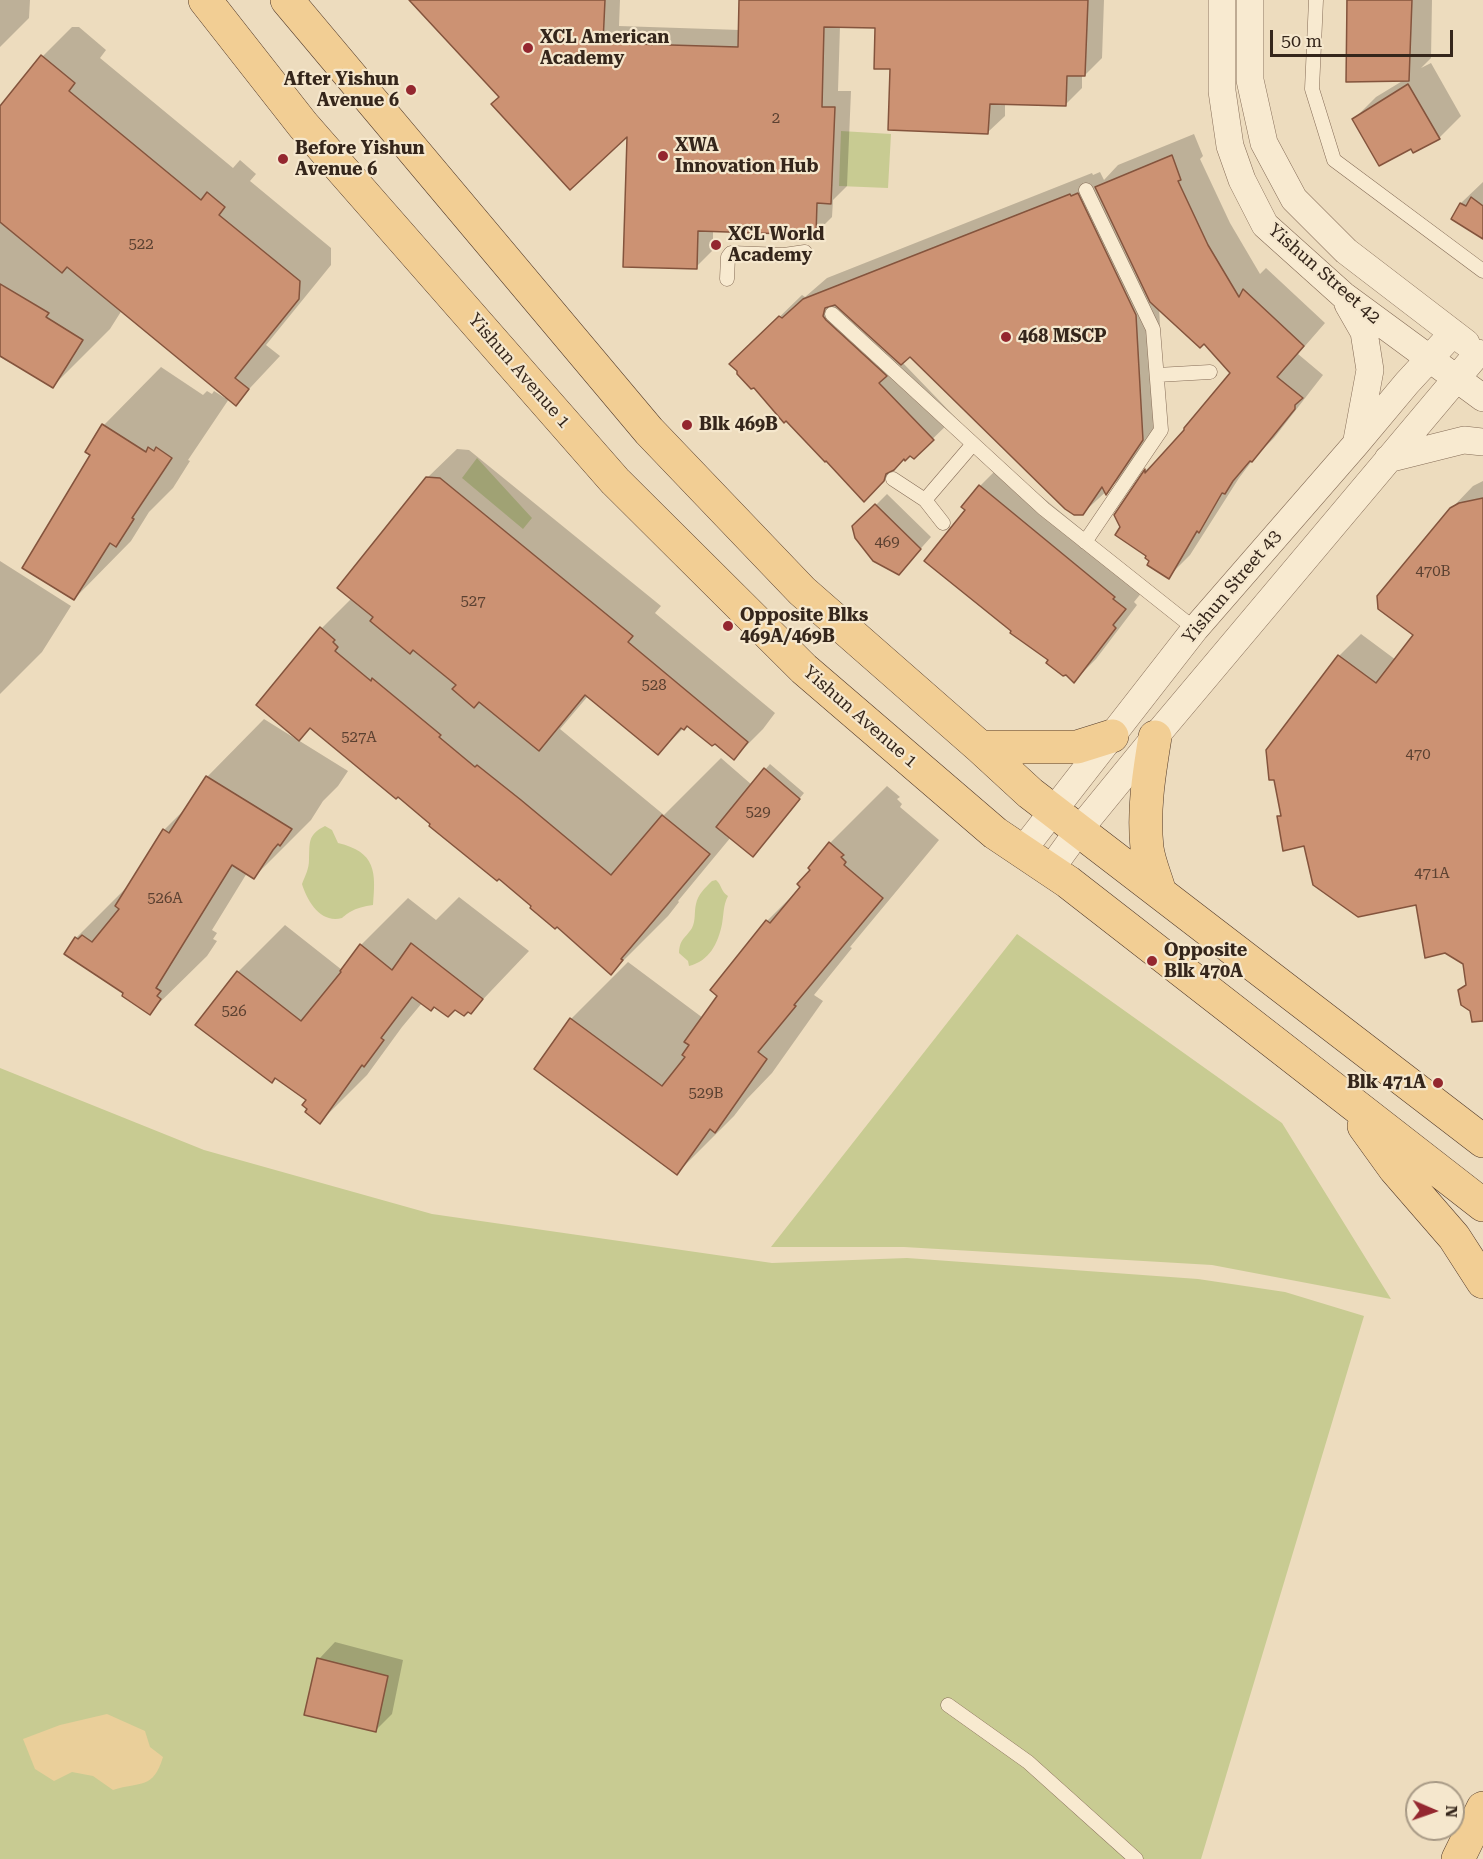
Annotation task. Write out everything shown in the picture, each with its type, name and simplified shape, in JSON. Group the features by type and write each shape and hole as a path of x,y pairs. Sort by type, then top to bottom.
{"main road":[{"name":"Yishun Avenue 1","path":"205,0 303,125 615,481 804,669 995,833 1050,870 1483,1205"},
{"path":"287,0 649,431 801,591 1030,793 1483,1141"},
{"path":"980,747 1077,747 1112,736"},
{"path":"1155,737 1146,788 1146,821 1147,850 1160,893"},
{"path":"1340,1094 1395,1168 1454,1237 1483,1282"},
{"path":"1458,1859 1483,1808"}],"street":[{"name":"Yishun Street 42","path":"1222,0 1222,91 1230,146 1242,180 1265,225 1343,295 1483,398"},
{"name":"Yishun Street 42","path":"1250,0 1250,81 1264,143 1294,199 1346,251 1480,355"},
{"path":"1343,295 1364,332 1370,370 1356,444"},
{"name":"Yishun Street 43","path":"1022,851 1195,629 1407,383 1453,333"},
{"path":"1050,870 1079,830 1155,737 1388,459 1480,355"},
{"path":"1388,459 1464,440 1483,442"}],"lane":[{"path":"1316,0 1312,89 1334,160 1483,271"},
{"path":"1085,542 1161,430 1154,329 1086,190"},
{"path":"727,279 728,257 731,253 784,255 805,252"},
{"path":"832,314 1044,509 1195,629"},
{"path":"1157,375 1210,372"},
{"path":"925,500 973,444"},
{"path":"893,478 925,500 943,523"},
{"path":"948,1705 1028,1761 1136,1859"}],"green space":[{"path":"841,131 891,134 888,188 839,186"},
{"path":"477,458 532,518 523,529 462,478"},
{"path":"325,826 332,830 338,843 351,847 367,858 373,873 373,905 355,909 342,918 328,918 316,910 302,884 308,866 312,836"},
{"path":"716,880 728,896 720,931 712,951 696,964 689,966 688,961 679,953 680,944 692,928 698,897 712,881"},
{"path":"1017,934 1282,1123 1391,1299 1212,1265 904,1247 771,1247"},
{"path":"0,1068 204,1150 432,1214 772,1263 907,1258 1198,1279 1285,1292 1364,1316 1201,1859 0,1859"}],"sand":[{"path":"107,1714 145,1731 150,1747 163,1757 159,1768 150,1780 113,1790 93,1776 72,1772 54,1781 35,1769 23,1739 60,1725"}],"building":[{"path":"409,0 605,0 603,43 738,47 739,0 1088,0 1085,76 1067,76 1066,106 990,104 988,134 888,130 890,69 874,69 875,28 824,27 822,107 835,107 831,204 817,203 816,235 698,231 697,269 623,267 627,137 570,190 491,104 499,97"},
{"path":"1347,0 1412,0 1409,81 1346,82"},
{"path":"41,55 75,83 69,91 201,200 207,192 225,207 219,215 300,281 299,299 235,378 249,389 236,406 67,267 62,273 0,222 0,106"},
{"path":"1408,84 1440,139 1413,153 1411,149 1379,166 1352,119"},
{"path":"1172,155 1181,180 1178,181 1208,245 1239,297 1243,289 1304,346 1277,377 1303,398 1295,405 1295,409 1252,462 1250,461 1233,481 1225,494 1222,493 1169,579 1147,565 1149,561 1145,558 1146,556 1115,535 1120,527 1114,515 1145,469 1145,473 1184,430 1230,373 1204,344 1200,348 1150,302 1095,187"},
{"name":"468 MSCP","path":"1078,193 1136,315 1143,440 1106,495 1102,487 1083,515 1074,515 1065,509 910,357 901,365 835,305 825,308 823,316 887,376 879,383 934,440 914,459 910,456 905,461 904,459 894,470 886,474 884,481 864,502 786,421 784,423 754,388 751,389 729,364 779,316 782,318 803,299 1070,194 1071,196"},
{"path":"1471,197 1483,206 1483,239 1451,219 1460,203 1466,206"},
{"path":"0,284 49,313 46,317 83,340 53,388 0,356"},
{"path":"102,424 146,452 148,447 154,451 156,447 172,458 132,518 134,519 116,547 110,543 74,600 22,568 90,455 85,452"},
{"path":"426,477 440,478 633,636 628,642 748,742 734,760 715,744 712,746 687,726 684,730 681,728 658,755 585,695 539,751 479,702 474,708 452,689 456,685 413,650 410,654 370,621 373,617 337,588"},
{"path":"979,485 1115,597 1113,599 1126,609 1113,625 1116,628 1074,683 1066,675 1063,676 1046,663 1048,660 1010,633 1011,631 924,561 965,510 961,507"},
{"path":"1483,498 1483,1021 1472,1022 1470,1011 1461,1005 1458,990 1466,985 1463,964 1445,953 1425,958 1416,905 1358,917 1313,885 1304,846 1283,851 1277,816 1281,816 1274,780 1269,780 1266,750 1338,655 1376,683 1413,635 1378,609 1377,596 1450,508 1459,503"},
{"path":"875,504 921,549 899,575 873,561 855,538 852,526"},
{"path":"320,627 335,640 333,642 338,647 335,651 371,681 372,678 441,735 439,737 475,767 477,765 611,875 662,815 710,854 621,959 623,960 611,975 557,927 555,929 530,908 531,906 499,879 497,881 429,826 430,824 398,797 396,799 310,728 299,741 256,705"},
{"path":"764,768 800,799 753,857 716,827"},
{"path":"206,776 292,829 280,846 278,844 273,850 254,879 232,865 156,988 161,991 157,996 161,999 150,1015 122,996 123,993 64,954 75,937 78,939 82,935 92,942 119,909 115,906 163,829 169,833"},
{"path":"829,842 844,855 841,857 846,862 844,865 883,898 758,1052 767,1059 715,1133 710,1129 677,1175 534,1069 570,1018 662,1086 685,1057 682,1055 689,1045 684,1042 717,996 710,990 766,920 770,923 800,887 797,884 810,870 808,868"},
{"path":"411,943 483,999 471,1014 468,1012 464,1016 455,1010 448,1017 434,1007 431,1011 412,997 381,1038 384,1040 364,1067 362,1065 320,1124 305,1112 307,1109 302,1105 306,1100 275,1078 272,1083 195,1025 237,971 301,1021 341,972 360,944 392,970"},
{"path":"317,1658 388,1676 376,1732 304,1715"}],"place":[{"name":"XCL American Academy","path":"528,48"},
{"name":"After Yishun Avenue 6","path":"411,90"},
{"name":"XWA Innovation Hub","path":"663,156"},
{"name":"Before Yishun Avenue 6","path":"283,159"},
{"name":"XCL World Academy","path":"716,245"},
{"name":"468 MSCP","path":"1006,337"},
{"name":"Blk 469B","path":"687,425"},
{"name":"Opposite Blks 469A/469B","path":"728,626"},
{"name":"Opposite Blk 470A","path":"1152,961"},
{"name":"Blk 471A","path":"1438,1083"}]}
